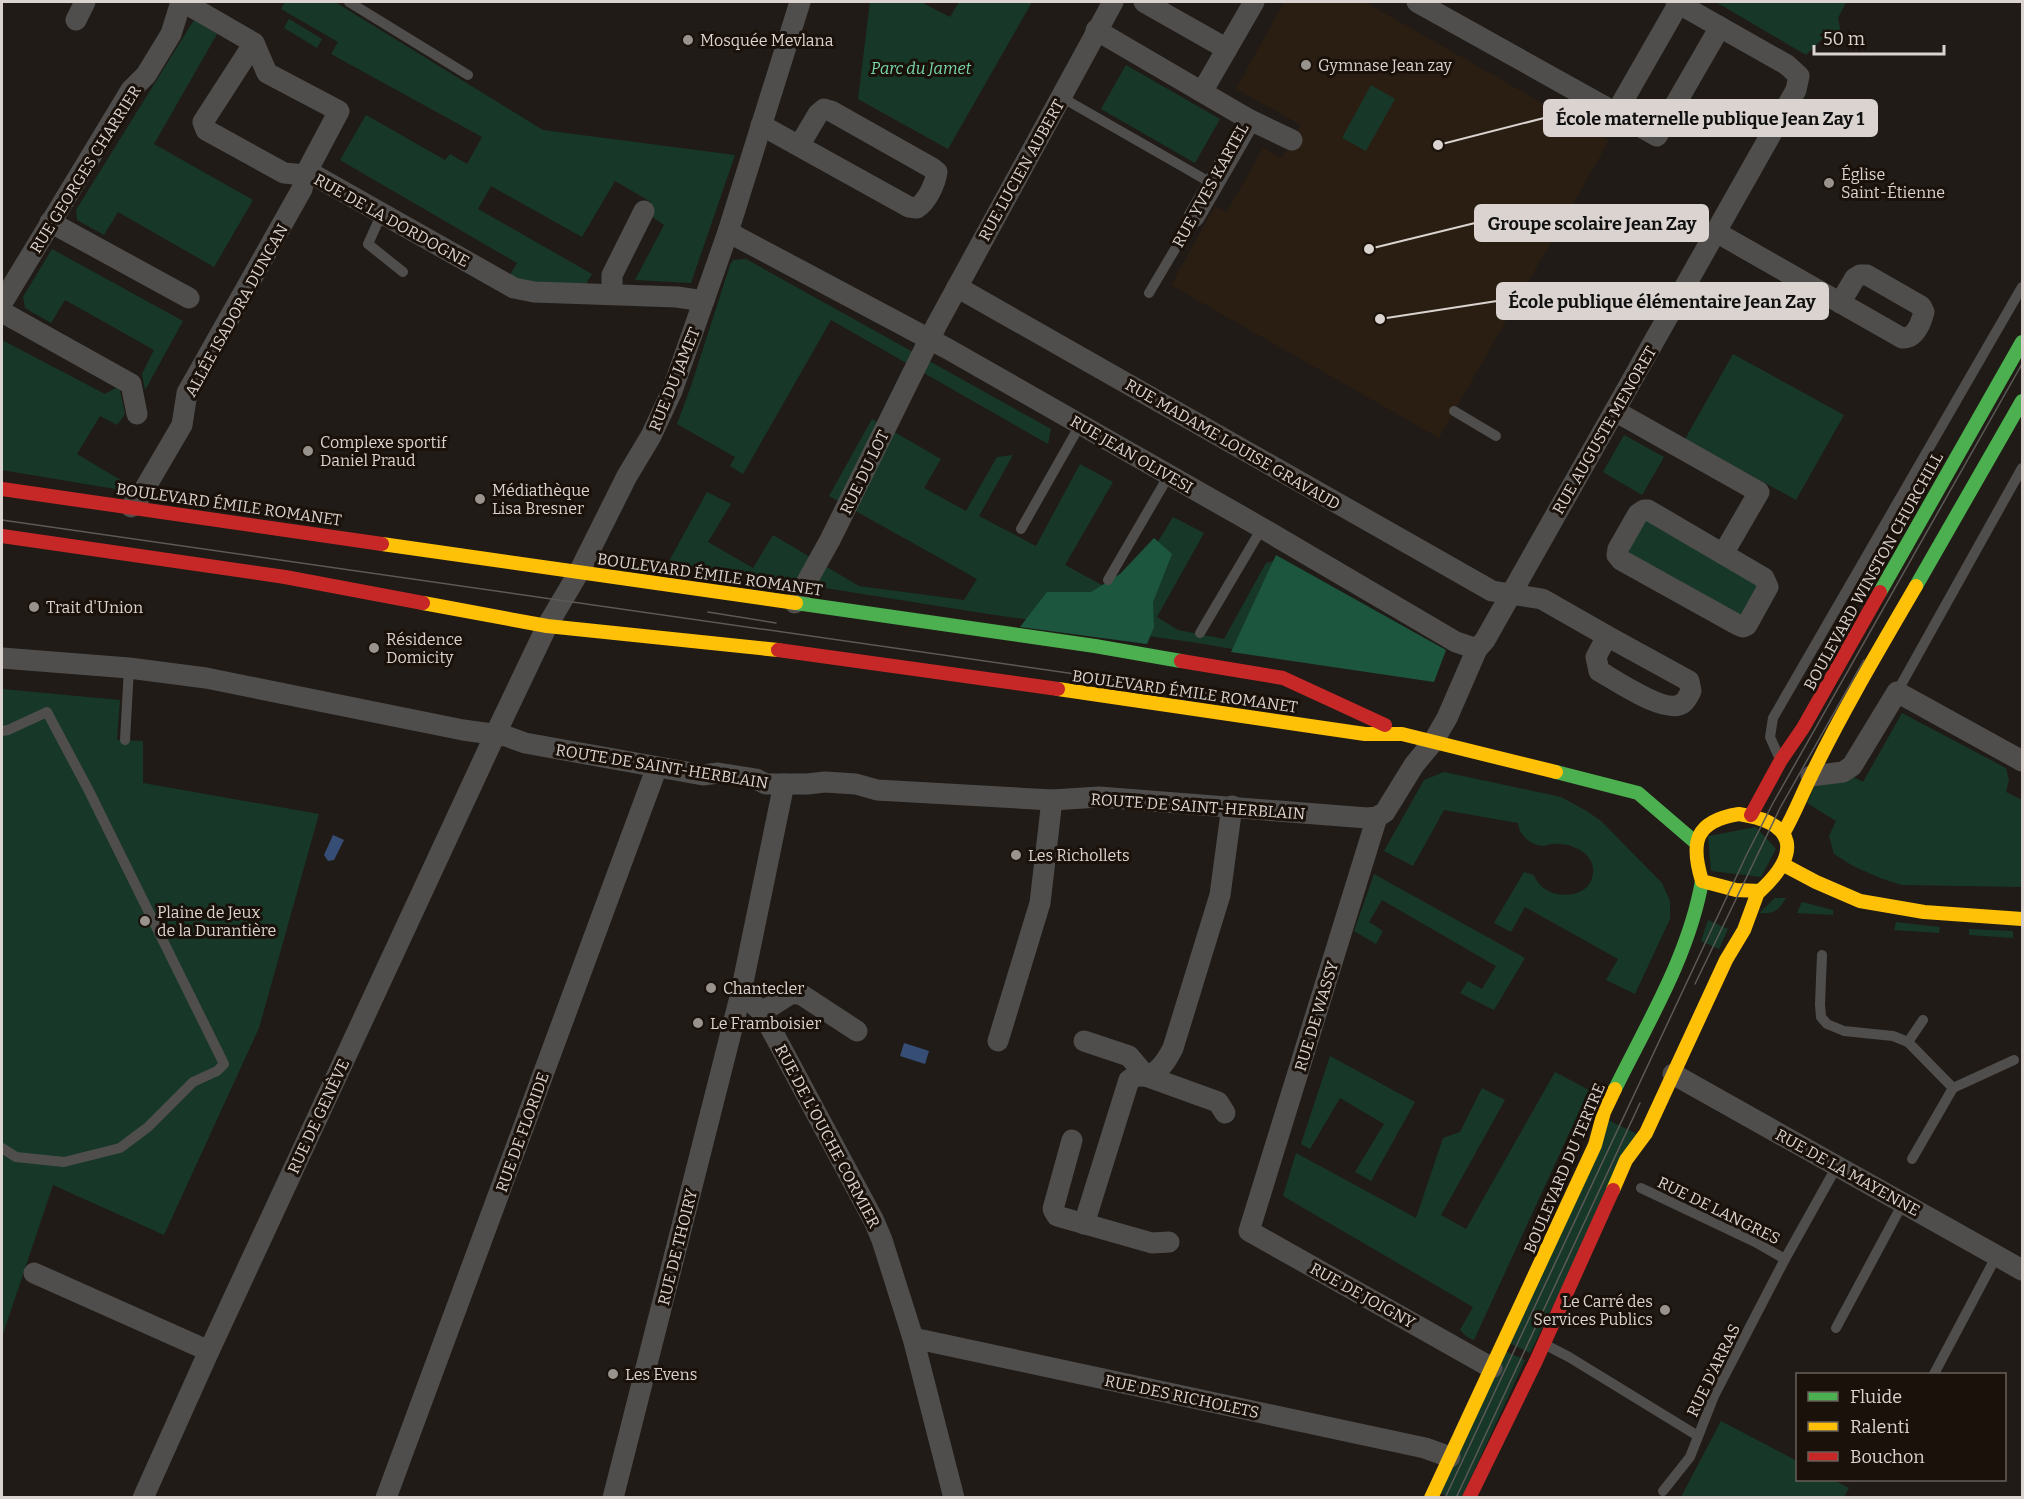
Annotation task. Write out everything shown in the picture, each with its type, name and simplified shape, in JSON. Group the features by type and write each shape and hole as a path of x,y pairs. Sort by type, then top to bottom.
{"main road":[{"name":"BOULEVARD WINSTON CHURCHILL","path":"1751,815 1781,760 1803,728 2022,342"},
{"path":"1469,1497 1543,1344 1626,1160 1646,1133 1726,960 1744,930 1758,892 1780,873 1784,865 1787,858 1784,832 1799,806 1811,776 1874,658 2022,400"},
{"name":"BOULEVARD ÉMILE ROMANET","path":"2,489 1095,646 1268,674 1300,686 1402,734 1638,793 1695,842"},
{"name":"BOULEVARD ÉMILE ROMANET","path":"2,536 285,577 547,626 810,653 1365,734 1402,734"},
{"path":"1758,892 1736,890 1702,881 1695,865 1695,842 1709,823 1728,815 1751,815 1784,832"},
{"path":"1784,865 1860,901 1924,912 2022,919"},
{"name":"BOULEVARD DU TERTRE","path":"1431,1497 1590,1156 1604,1112 1687,941 1697,909 1702,881"}],"street":[{"path":"182,2 254,43 203,122 206,130 284,173 305,175"},
{"name":"RUE GEORGES CHARRIER","path":"2,303 131,90 146,75 171,34 182,2"},
{"name":"RUE DU JAMET","path":"495,735 547,626 579,572 627,476 651,436 672,391 728,232 800,2"},
{"name":"RUE LUCIEN AUBERT","path":"929,339 1113,2"},
{"path":"1144,2 1227,49"},
{"path":"1203,92 1254,2"},
{"path":"1417,2 1657,136 1720,27 1677,2 1616,113"},
{"name":"RUE AUGUSTE MENORET","path":"1511,594 1796,90 1799,76 1787,65 1720,27"},
{"name":"RUE YVES KARTEL","path":"1096,30 1250,120 1194,217"},
{"name":"RUE DE LA DORDOGNE","path":"254,43 267,73 339,111 305,175 314,175 514,288 534,292 612,294 704,301"},
{"path":"761,125 909,207 917,208 923,204 936,180 937,172 932,168 824,109 818,114 799,146"},
{"path":"1250,120 1292,140"},
{"name":"ALLÉE ISADORA DUNCAN","path":"131,507 141,495 182,425 187,393 302,189 305,175"},
{"path":"612,294 612,275 644,211"},
{"path":"50,222 189,298"},
{"name":"RUE JEAN OLIVESI","path":"728,232 929,339 1262,528 1456,642 1477,649"},
{"path":"1716,232 1840,303"},
{"name":"RUE MADAME LOUISE GRAVAUD","path":"957,287 1492,591 1542,599 1607,636"},
{"path":"2,312 131,384 137,414"},
{"name":"RUE DU LOT","path":"795,603 830,540 929,339"},
{"path":"1615,411 1758,492 1723,554"},
{"path":"1648,510 1723,554 1767,582 1768,587 1747,625 1743,627 1621,560 1617,555 1618,549 1638,514 1648,510"},
{"path":"1377,817 1385,812 1414,765 1433,742 1451,710 1477,649 1485,640 1511,594"},
{"name":"ROUTE DE SAINT-HERBLAIN","path":"2,657 129,668 206,678 463,730 506,736 525,743 703,775 718,773 756,779 766,784 825,782 856,784 877,790 1052,800 1099,797 1377,817"},
{"path":"1811,776 1843,772 1852,766 1896,692 2022,760"},
{"name":"RUE DE GENÈVE","path":"143,1497 495,735"},
{"name":"RUE DE FLORIDE","path":"386,1497 657,767"},
{"path":"740,997 784,784"},
{"path":"998,1041 1040,903 1052,800"},
{"path":"1146,1076 1163,1065 1173,1048 1220,895 1232,806"},
{"name":"RUE DE WASSY","path":"1254,1215 1377,817"},
{"path":"762,1012 792,993 802,995 857,1031"},
{"name":"RUE DE L'OUCHE CORMIER","path":"740,997 747,998 762,1012 874,1221 913,1338 954,1497"},
{"name":"RUE DE THOIRY","path":"613,1497 740,997"},
{"path":"1084,1041 1129,1056 1146,1076"},
{"name":"RUE DE LA MAYENNE","path":"1673,1074 2022,1270"},
{"path":"1084,1224 1129,1080 1137,1075 1146,1076 1218,1102 1225,1113"},
{"path":"1072,1140 1053,1209 1057,1216 1152,1243 1169,1242"},
{"name":"RUE DE JOIGNY","path":"1254,1215 1249,1231 1492,1368"},
{"path":"34,1273 209,1351"},
{"name":"RUE DES RICHOLETS","path":"913,1338 1425,1449 1450,1457"}],"lane":[{"path":"349,2 468,75"},
{"path":"1061,97 1213,184"},
{"path":"382,213 368,244 403,272"},
{"name":"RUE YVES KARTEL","path":"1149,292 1194,217"},
{"path":"1781,760 1770,737 1770,724 1773,718 2022,287"},
{"path":"1454,411 1496,436"},
{"path":"1021,529 1080,425"},
{"path":"1896,692 2022,468"},
{"path":"1108,580 1169,475"},
{"path":"1200,633 1262,528"},
{"path":"125,740 129,668"},
{"path":"2,731 47,712 88,789 224,1064 217,1071 193,1082 148,1127 120,1148 64,1162 16,1157 2,1148"},
{"path":"1822,954 1820,1004 1821,1017 1827,1024 1844,1031 1893,1036 1908,1042 1953,1088"},
{"path":"1908,1042 1923,1020"},
{"path":"1912,1159 1953,1088 2013,1060"},
{"name":"RUE DE LANGRES","path":"1641,1188 1745,1237 1785,1259 1837,1166"},
{"path":"1836,1328 1903,1203"},
{"path":"1935,1373 1996,1255"},
{"name":"RUE D'ARRAS","path":"1663,1491 1690,1457 1714,1396 1785,1259"},
{"path":"1543,1344 1569,1357 1698,1436"}],"shaded area":[{"path":"1284,2 1365,2 1609,141 1439,438 1171,285 1215,206 1227,212 1263,148 1282,158 1301,125 1236,89"}],"green space":[{"path":"285,2 335,2 543,130 735,155 691,283 635,280 664,225 651,216 651,202 615,181 582,237 491,186 478,209 592,274 586,284 527,283 510,275 517,263 340,160 366,115 445,160 450,154 467,164 482,137 331,54 338,42 281,9"},
{"name":"Parc du Jamet","path":"870,2 921,2 950,17 959,2 1032,2 948,149 858,99"},
{"path":"1716,2 1846,2 1838,18 1841,33 1821,40 1806,55"},
{"path":"289,19 322,39 317,48 284,28"},
{"path":"194,20 217,34 154,144 253,200 214,267 118,212 104,235 77,220 76,210"},
{"path":"1126,65 1220,119 1195,163 1101,109"},
{"path":"1371,85 1395,99 1366,151 1342,138"},
{"path":"52,249 183,321 145,390 142,374 154,350 65,300 51,323 25,308 23,297"},
{"path":"746,259 1051,429 1048,444 831,320 743,474 730,466 735,457 677,424 730,265 733,260"},
{"path":"2,340 105,394 119,386 125,414 117,425 100,416 77,454 124,482 121,490 2,470"},
{"path":"1733,354 1844,415 1796,500 1685,439"},
{"path":"872,419 941,459 924,488 966,511 997,457 1013,455 979,516 1036,546 1080,464 1113,482 1065,565 1124,597 1173,517 1204,533 1157,617 1178,630 1224,639 1266,563 1274,561 1275,656 988,614 668,563 707,492 731,504 708,542 753,568 773,535 859,586 964,600 977,579 829,496"},
{"path":"1624,435 1664,457 1642,495 1603,472"},
{"path":"1645,515 1762,583 1740,620 1624,552"},
{"path":"1154,538 1172,554 1153,602 1154,627 1147,644 1020,627 1047,592 1091,592 1120,574"},
{"path":"1276,555 1446,650 1434,682 1231,652"},
{"name":"Plaine de Jeux de la Durantière","path":"2,689 120,700 117,740 143,741 143,783 319,814 259,1028 164,1235 53,1185 2,1337"},
{"path":"1902,713 2006,768 2009,780 2006,792 2022,800 2022,887 1902,885 1853,866 1834,854 1829,836 1836,821 1807,803 1815,785 1852,776 1863,782"},
{"path":"1444,772 1561,797 1601,821 1662,883 1670,901 1670,919 1635,994 1606,980 1618,959 1525,907 1511,932 1494,923 1524,872 1534,875 1539,884 1557,894 1578,893 1586,887 1592,879 1593,868 1588,856 1577,848 1564,844 1543,846 1534,844 1523,835 1518,823 1444,810 1413,866 1384,851 1424,780"},
{"path":"1756,827 1776,849 1761,877 1711,871 1708,836"},
{"path":"1374,874 1525,958 1494,1010 1460,993 1468,981 1482,989 1496,966 1382,900 1369,922 1383,931 1376,944 1354,931"},
{"path":"1775,898 1786,898 1776,911 1759,913"},
{"path":"1802,902 1833,910 1833,915 1797,913"},
{"path":"1708,920 1728,929 1719,949 1701,941"},
{"path":"1896,922 1940,927 1939,933 1894,930"},
{"path":"1969,929 2013,931 2013,938 1969,935"},
{"path":"1330,1056 1415,1102 1371,1181 1355,1172 1384,1124 1340,1098 1310,1149 1301,1144"},
{"path":"1555,1072 1589,1090 1474,1340 1460,1330 1473,1307 1283,1196 1296,1153 1416,1218 1443,1138 1460,1132 1482,1088 1505,1100 1441,1215 1466,1229"},
{"path":"1608,1120 1637,1134 1530,1353 1509,1343"},
{"path":"1505,1351 1525,1360 1462,1497 1450,1497 1440,1493"},
{"path":"1721,1421 1796,1460 1796,1481 1835,1481 1849,1488 1844,1497 1681,1497"}],"water":[{"path":"333,835 344,840 334,860 328,861 324,855"},
{"path":"904,1043 929,1051 925,1064 900,1056"}],"tram line":[{"path":"1445,1498 1746,856 1773,803 2022,364"},
{"path":"2,520 1207,693"},
{"path":"708,612 776,623"},
{"path":"1695,984 1780,808 1864,660"},
{"path":"1456,1498 1640,1103"}],"traffic: fast":[{"path":"1880,592 2022,342"},
{"path":"1916,586 2022,401"},
{"path":"796,603 1095,646 1181,661"},
{"path":"1556,772 1638,793 1695,842"},
{"path":"1615,1089 1677,962 1688,935 1702,881"}],"traffic: slow":[{"path":"382,544 796,603"},
{"path":"1784,832 1836,726 1916,586"},
{"path":"423,603 547,626 778,650"},
{"path":"1058,689 1365,734 1402,734 1556,772"},
{"path":"1739,814 1773,824 1782,832 1787,842 1787,852 1782,864 1760,891 1736,890 1702,881 1698,867 1697,845 1705,828 1724,817 1739,814"},
{"path":"1784,865 1860,901 1924,912 2022,919"},
{"path":"1613,1190 1626,1160 1646,1133 1726,960 1744,930 1758,892"},
{"path":"1431,1498 1595,1145 1604,1112 1615,1089"}],"traffic: jam":[{"path":"2,489 382,544"},
{"path":"2,536 285,577 423,603"},
{"path":"1751,815 1880,592"},
{"path":"778,650 1058,689"},
{"path":"1181,661 1283,678 1385,725"},
{"path":"1469,1498 1536,1361 1613,1190"}],"place":[{"name":"Mosquée Mevlana","path":"688,40"},
{"name":"Gymnase Jean zay","path":"1306,65"},
{"name":"École maternelle publique Jean Zay 1","path":"1438,145"},
{"name":"Église Saint-Étienne","path":"1829,183"},
{"name":"Groupe scolaire Jean Zay","path":"1369,249"},
{"name":"École publique élémentaire Jean Zay","path":"1380,319"},
{"name":"Complexe sportif Daniel Praud","path":"308,451"},
{"name":"Médiathèque Lisa Bresner","path":"480,499"},
{"name":"Trait d'Union","path":"34,607"},
{"name":"Résidence Domicity","path":"374,648"},
{"name":"Les Richollets","path":"1016,855"},
{"name":"Plaine de Jeux de la Durantière","path":"145,921"},
{"name":"Chantecler","path":"711,988"},
{"name":"Le Framboisier","path":"698,1023"},
{"name":"Le Carré des Services Publics","path":"1665,1310"},
{"name":"Les Evens","path":"613,1374"}]}
